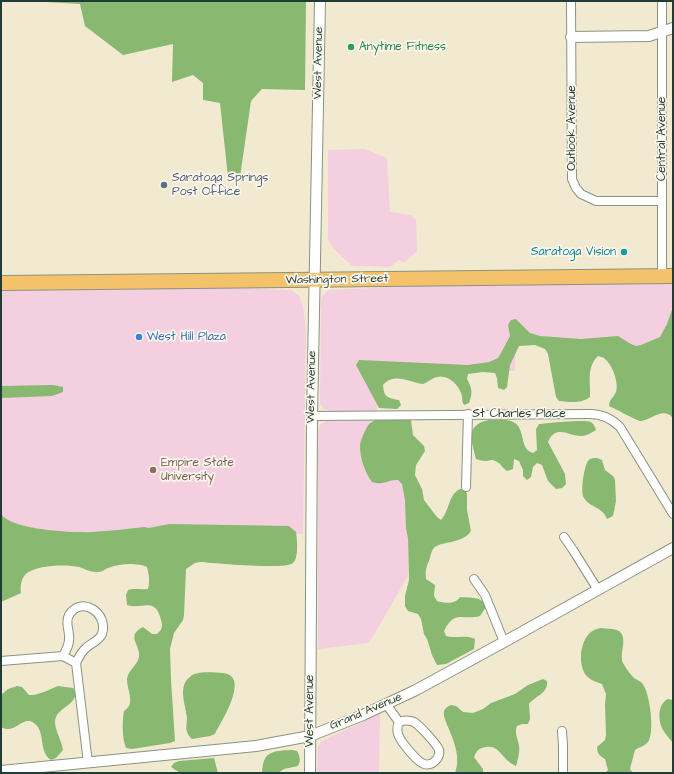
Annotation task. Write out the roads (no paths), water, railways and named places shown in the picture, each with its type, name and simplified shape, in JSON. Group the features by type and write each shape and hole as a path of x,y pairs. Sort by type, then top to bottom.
{"highway":[{"name":"Washington Street","path":"1,283 668,277"}],"street":[{"name":"West Avenue","path":"310,773 312,416 320,1"},
{"name":"Outlook Avenue","path":"571,1 572,179 576,188 581,194 596,201 662,202"},
{"name":"Central Avenue","path":"662,1 662,202 668,277"},
{"path":"571,37 649,36 673,28"},
{"path":"466,487 468,414"},
{"name":"St Charles Place","path":"312,416 468,414 590,414 603,416 610,418 620,427 673,514"},
{"path":"564,537 598,590"},
{"name":"Grand Avenue","path":"1,771 256,746 310,736 363,715 416,690 673,548"},
{"path":"474,578 486,595 504,642"},
{"path":"63,656 68,647 69,636 67,625 70,614 76,608 85,606 93,608 99,614 103,624 101,634 95,642 87,646 80,654 76,663 88,763"},
{"path":"1,661 63,656 76,663"},
{"path":"386,704 399,722"},
{"path":"407,720 418,725 437,746 439,751 437,760 430,764 423,764 419,762 399,737 397,727 399,722 407,720"},
{"path":"562,731 563,773"}],"place":[{"name":"Anytime Fitness","path":"351,47"},
{"name":"Saratoga Springs Post Office","path":"164,185"},
{"name":"Saratoga Vision","path":"624,252"},
{"name":"West Hill Plaza","path":"139,337"},
{"name":"Empire State University","path":"153,470"}]}
